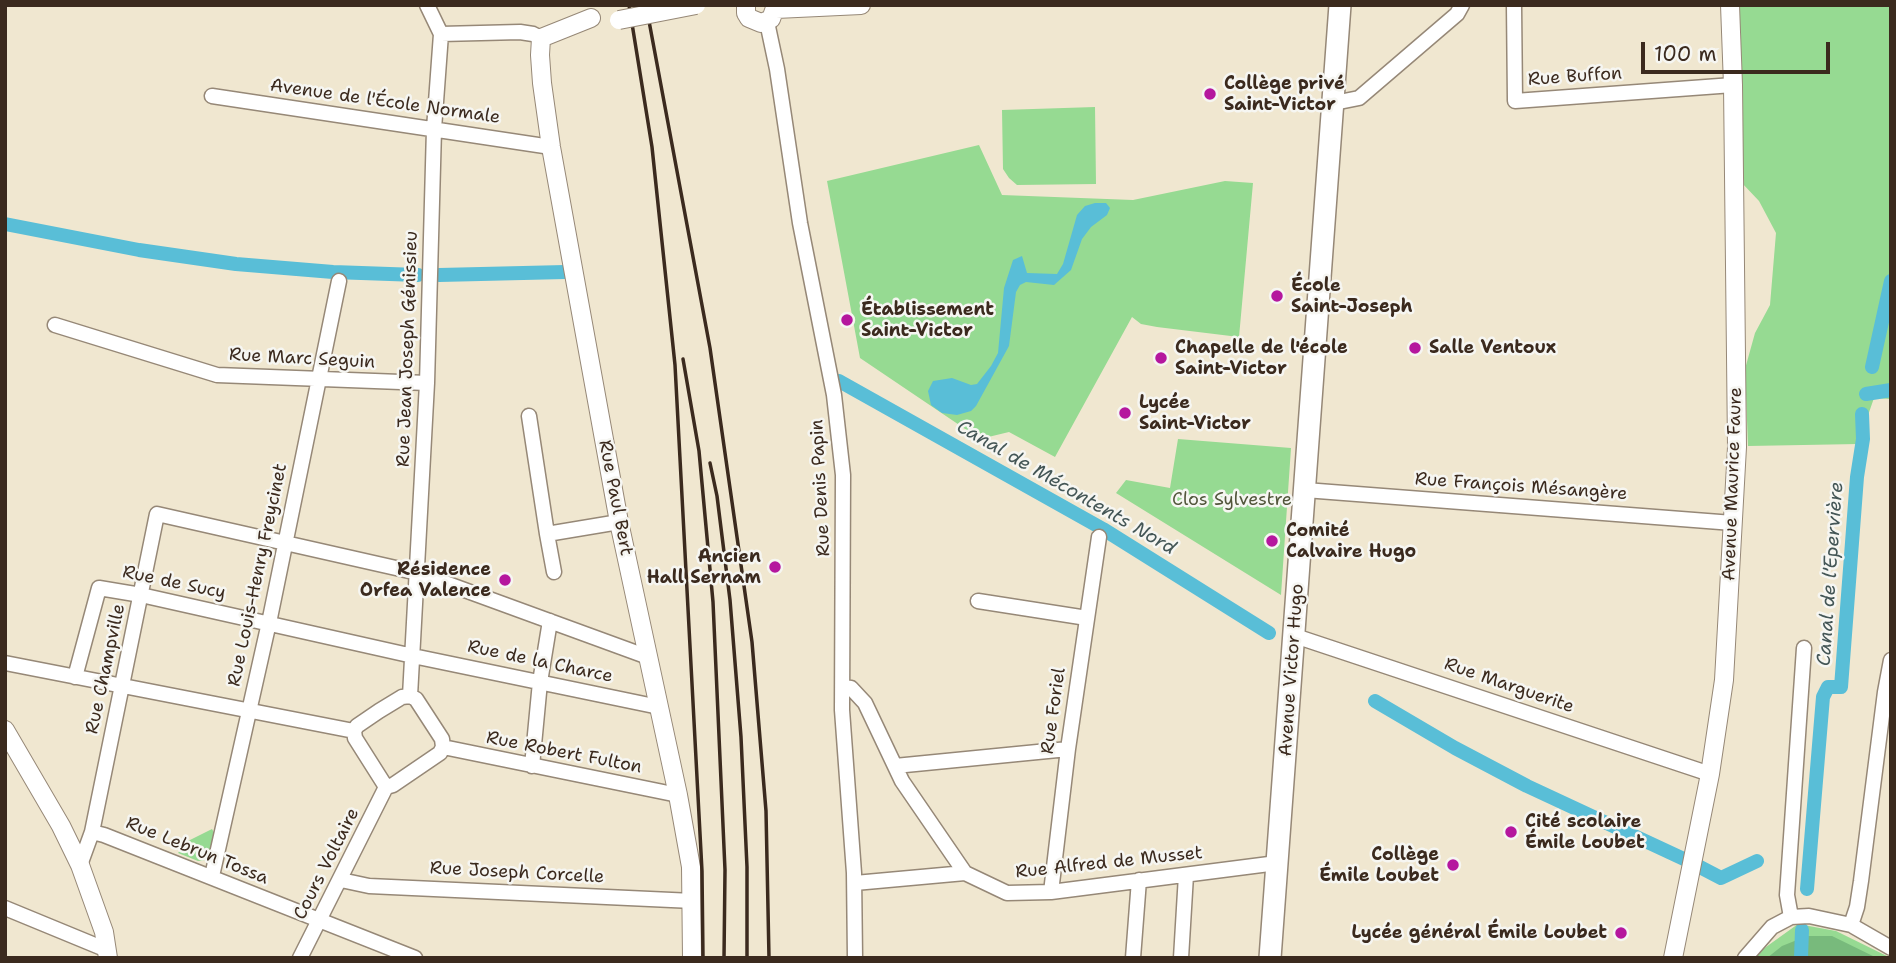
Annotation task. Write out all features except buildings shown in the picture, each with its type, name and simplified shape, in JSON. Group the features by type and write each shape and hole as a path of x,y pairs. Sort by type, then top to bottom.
{"main road":[{"name":"Avenue Victor Hugo","path":"1270,957 1340,5"}],"street":[{"name":"Rue Jean Joseph Génissieu","path":"410,696 428,383 434,129 441,34 427,5"},
{"path":"441,34 520,32 541,38 592,12 619,20 696,5"},
{"path":"746,5 746,13 755,22 773,12 862,5"},
{"path":"1334,103 1359,99 1457,14 1462,5"},
{"name":"Rue Buffon","path":"1514,5 1515,100 1733,85"},
{"name":"Avenue Maurice Faure","path":"1673,958 1710,774 1724,680 1737,447 1730,5"},
{"name":"Rue Denis Papin","path":"773,12 777,69 800,223 834,395 841,455 844,579 842,710 855,883 855,958"},
{"name":"Rue Paul Bert","path":"541,38 540,55 551,147 619,522 691,867 692,958"},
{"name":"Avenue de l'École Normale","path":"212,96 551,147"},
{"name":"Rue Louis-Henry Freycinet","path":"212,876 269,624 339,281"},
{"name":"Rue Marc Seguin","path":"55,325 217,375 428,383"},
{"path":"529,416 554,572"},
{"name":"Rue François Mésangère","path":"1305,490 1733,523"},
{"name":"Rue Champville","path":"92,832 157,514 286,544"},
{"path":"547,534 619,522"},
{"name":"Rue Foriel","path":"1051,892 1068,748 1099,537"},
{"path":"286,544 418,573 648,657"},
{"name":"Rue de Sucy","path":"75,677 99,588 413,656"},
{"path":"978,601 1087,618"},
{"path":"532,766 540,682 550,621"},
{"name":"Rue Marguerite","path":"1295,636 1710,774"},
{"path":"1791,918 1787,895 1804,648"},
{"path":"1851,925 1861,881 1890,655"},
{"name":"Rue de la Charce","path":"413,656 659,707"},
{"path":"5,663 354,732"},
{"path":"843,687 851,688 865,703 902,781 965,873 855,883"},
{"path":"410,696 416,699 436,729 443,747 440,753 386,787 355,738 354,732 357,726 379,711 402,697 410,696"},
{"path":"5,730 80,864 104,932 108,954"},
{"name":"Rue Robert Fulton","path":"443,747 678,795"},
{"path":"895,766 1068,748"},
{"name":"Cours Voltaire","path":"300,958 386,787"},
{"path":"80,864 92,832"},
{"name":"Rue Lebrun Tossa","path":"92,832 212,876 415,958"},
{"name":"Rue Alfred de Musset","path":"965,873 1007,893 1051,892 1277,863"},
{"path":"1181,958 1186,875"},
{"name":"Rue Joseph Corcelle","path":"341,880 369,886 693,901"},
{"path":"1133,958 1139,880"},
{"path":"5,908 108,954"},
{"path":"1745,958 1772,927 1791,918 1809,916 1851,925 1891,948"},
{"path":"1270,957 1277,958"}],"green space":[{"path":"1736,5 1891,5 1891,399 1874,398 1858,444 1748,446 1745,369 1755,333 1770,305 1776,233 1759,201 1741,182"},
{"path":"1095,107 1096,184 1017,185 1009,178 1003,169 1002,110"},
{"path":"979,145 1002,195 1133,200 1225,181 1253,183 1239,337 1157,327 1141,324 1132,317 1055,457 1009,432 980,439 860,358 827,181"},
{"name":"Clos Sylvestre","path":"1178,439 1291,448 1281,595 1116,493 1126,480 1170,488"},
{"path":"212,829 217,838 212,857 198,861 178,853 188,841"},
{"path":"1798,924 1836,931 1891,958 1755,958 1759,952"},
{"path":"1807,936 1832,936 1877,958 1767,958 1782,946"}],"water":[{"path":"1106,203 1110,208 1107,215 1091,227 1082,239 1071,270 1054,285 1026,282 1020,285 1016,292 1009,346 976,406 971,411 957,415 942,413 931,405 928,391 933,381 952,378 971,385 977,384 991,366 998,353 1004,288 1013,260 1022,256 1027,273 1057,274 1063,264 1077,215 1085,206"}],"waterway":[{"path":"5,224 139,250 236,264 333,272 418,275"},
{"name":"Canal de Mécontents Nord","path":"439,275 565,272"},
{"name":"Canal de l'Epervière","path":"1872,367 1891,281"},
{"name":"Canal de Mécontents Nord","path":"839,381 1103,529 1269,633"},
{"path":"1866,394 1891,390"},
{"name":"Canal de l'Epervière","path":"1807,889 1823,697 1828,687 1841,687 1857,477 1863,439 1862,414"},
{"name":"Canal de Mécontents Nord","path":"1375,701 1527,786 1686,860"},
{"name":"Canal de Mécontents Nord","path":"1698,866 1721,878 1757,861"},
{"name":"Canal de l'Epervière","path":"1801,958 1802,930"}],"railway":[{"path":"629,5 652,147 675,365 702,871 703,958"},
{"path":"646,5 710,348 752,642 766,811 769,958"},
{"path":"683,359 699,451 713,602 725,870 724,958"},
{"path":"710,463 717,496 730,600 741,737 747,867 747,958"}],"place":[{"name":"Collège privé Saint-Victor","path":"1210,94"},
{"name":"École Saint-Joseph","path":"1277,296"},
{"name":"Établissement Saint-Victor","path":"847,320"},
{"name":"Salle Ventoux","path":"1415,348"},
{"name":"Chapelle de l'école Saint-Victor","path":"1161,358"},
{"name":"Lycée Saint-Victor","path":"1125,413"},
{"name":"Comité Calvaire Hugo","path":"1272,541"},
{"name":"Ancien Hall Sernam","path":"775,567"},
{"name":"Résidence Orfea Valence","path":"505,580"},
{"name":"Cité scolaire Émile Loubet","path":"1511,832"},
{"name":"Collège Émile Loubet","path":"1453,865"},
{"name":"Lycée général Émile Loubet","path":"1621,933"}]}
